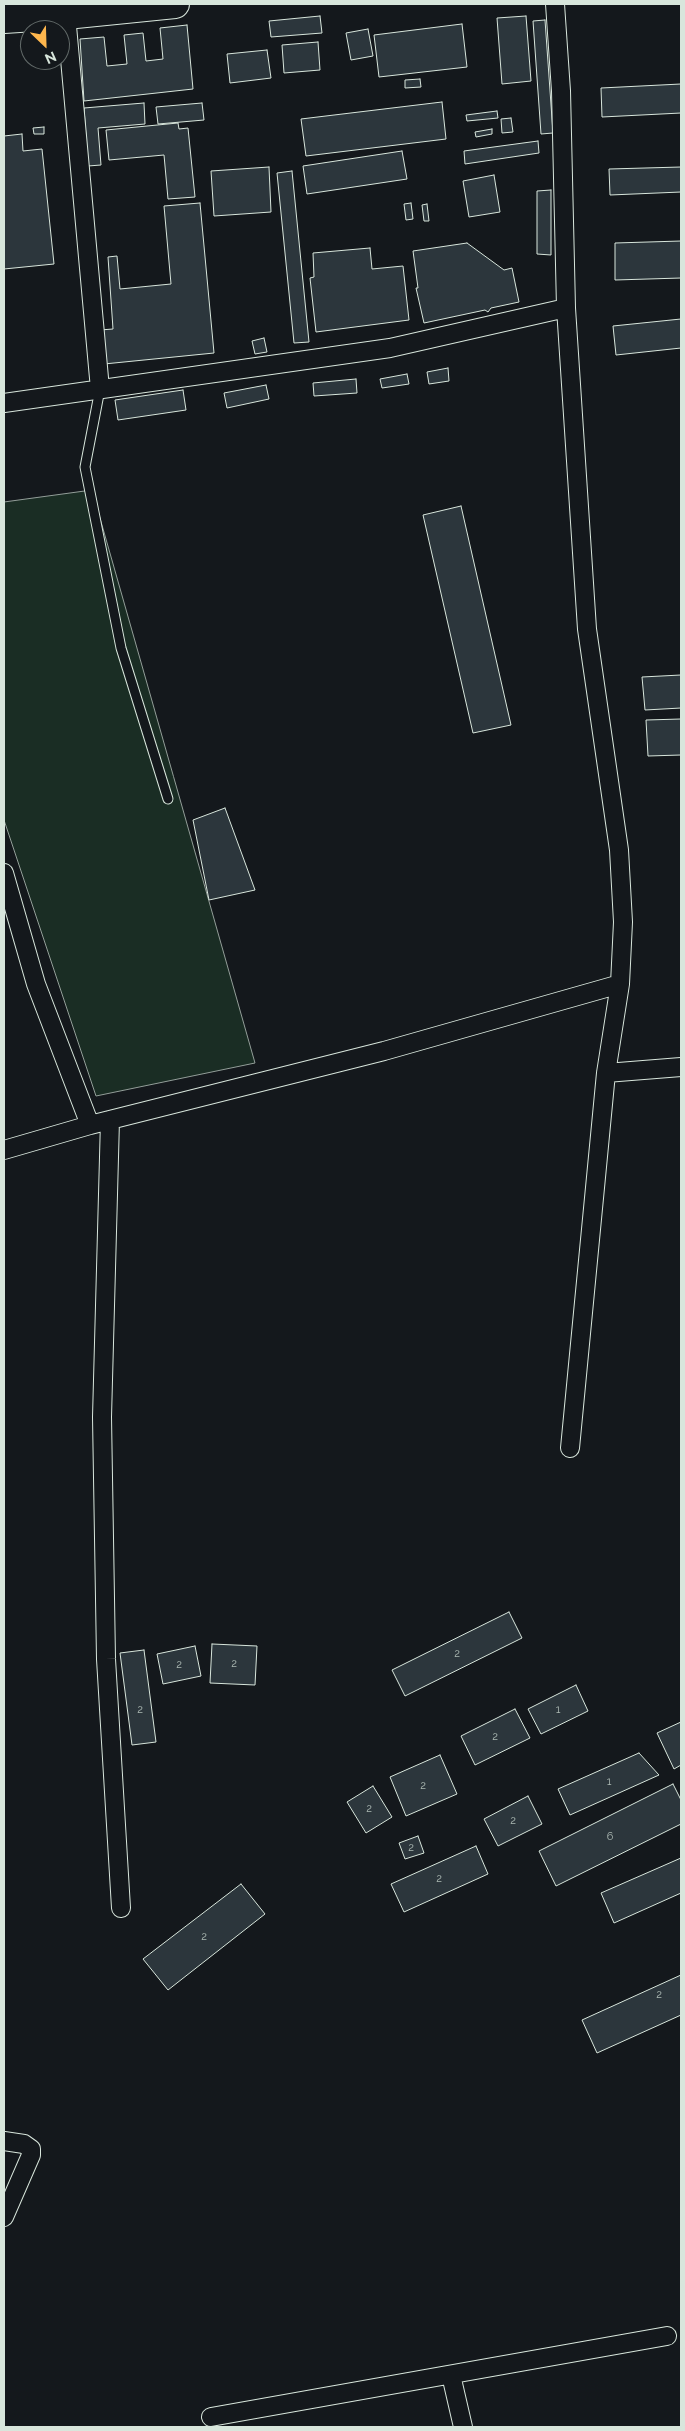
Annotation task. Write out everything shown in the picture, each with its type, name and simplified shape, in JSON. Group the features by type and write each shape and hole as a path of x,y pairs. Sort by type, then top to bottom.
{"main road":[{"path":"4,18 66,15 175,4"}],"street":[{"path":"555,4 561,91 566,308 587,630 619,850 624,922 620,984 606,1073 570,1448"},
{"path":"66,15 100,390"},
{"path":"4,403 390,348 566,308"},
{"path":"4,873 36,984 90,1125"},
{"path":"4,1150 90,1125 384,1051 620,984"},
{"path":"606,1073 681,1067"},
{"path":"110,1120 103,1466 106,1658 121,1908"},
{"path":"4,2141 24,2144 31,2149 31,2155 4,2217"},
{"path":"211,2417 667,2336"},
{"path":"451,2375 463,2427"}],"lane":[{"path":"100,390 85,467 122,648 168,799"}],"green space":[{"path":"92,490 255,1063 96,1096 4,820 4,502"}],"building":[{"path":"320,16 322,33 271,37 269,21"},
{"path":"526,16 531,81 502,84 497,18"},
{"path":"545,20 553,133 541,134 533,21"},
{"path":"462,24 467,67 379,77 374,35"},
{"path":"187,25 193,89 84,101 80,39 104,37 107,66 127,64 124,35 143,33 146,61 163,59 160,28"},
{"path":"368,29 373,56 351,60 346,33"},
{"path":"318,42 320,70 284,73 282,45"},
{"path":"267,50 271,78 230,83 227,54"},
{"path":"420,79 421,87 405,88 405,80"},
{"path":"681,84 681,113 602,117 601,88"},
{"path":"442,102 446,139 306,156 301,119"},
{"path":"144,103 145,124 98,128 101,165 88,166 84,108"},
{"path":"202,103 204,120 158,124 156,107"},
{"path":"497,111 498,118 467,121 466,115"},
{"path":"511,118 513,132 502,133 501,119"},
{"path":"178,123 179,129 188,128 195,197 168,199 164,155 109,160 106,130"},
{"path":"44,127 44,134 34,134 33,128"},
{"path":"492,129 492,134 476,137 475,132"},
{"path":"22,134 23,151 42,149 54,264 4,269 4,136"},
{"path":"538,141 539,153 465,164 464,151"},
{"path":"402,151 407,179 307,194 303,166"},
{"path":"269,167 271,212 214,216 211,171"},
{"path":"681,167 681,192 610,195 609,169"},
{"path":"292,171 309,342 294,343 277,173"},
{"path":"494,175 500,212 469,217 463,181"},
{"path":"551,190 551,255 537,254 537,191"},
{"path":"200,203 214,353 104,364 100,330 113,329 108,257 117,256 120,289 171,284 164,206"},
{"path":"411,203 413,219 406,220 404,204"},
{"path":"427,204 429,221 424,221 422,205"},
{"path":"681,241 681,278 615,280 615,243"},
{"path":"467,243 504,270 512,268 519,302 491,308 488,312 485,310 424,323 416,288 418,288 413,251"},
{"path":"370,248 372,269 403,266 409,320 316,332 310,278 314,277 313,253"},
{"path":"681,319 681,348 616,355 613,326"},
{"path":"264,338 267,352 255,354 252,341"},
{"path":"448,368 449,381 429,384 427,372"},
{"path":"407,374 409,384 382,388 380,379"},
{"path":"356,379 357,393 314,396 313,383"},
{"path":"266,385 269,399 227,408 224,393"},
{"path":"183,390 186,410 118,420 115,400"},
{"path":"461,506 511,725 473,733 423,515"},
{"path":"681,675 681,708 645,710 642,677"},
{"path":"681,719 681,755 648,756 646,720"},
{"path":"225,808 255,890 209,900 193,820"},
{"path":"509,1612 522,1638 405,1696 392,1670"},
{"path":"212,1644 257,1646 255,1685 210,1683"},
{"path":"195,1646 201,1676 163,1684 157,1654"},
{"path":"144,1650 156,1742 132,1745 120,1653"},
{"path":"576,1685 588,1711 541,1734 528,1709"},
{"path":"515,1709 530,1738 475,1765 461,1736"},
{"path":"681,1722 681,1765 674,1769 657,1733"},
{"path":"639,1753 659,1775 570,1815 558,1789"},
{"path":"440,1755 457,1794 406,1816 390,1777"},
{"path":"673,1784 681,1800 681,1824 556,1886 539,1851"},
{"path":"373,1786 392,1817 366,1833 347,1802"},
{"path":"528,1796 542,1824 498,1846 484,1819"},
{"path":"418,1836 424,1853 405,1859 399,1843"},
{"path":"476,1846 488,1874 404,1912 391,1884"},
{"path":"681,1858 681,1893 614,1923 601,1893"},
{"path":"241,1884 265,1914 168,1990 143,1959"},
{"path":"681,1975 681,2015 597,2053 582,2020"}]}
